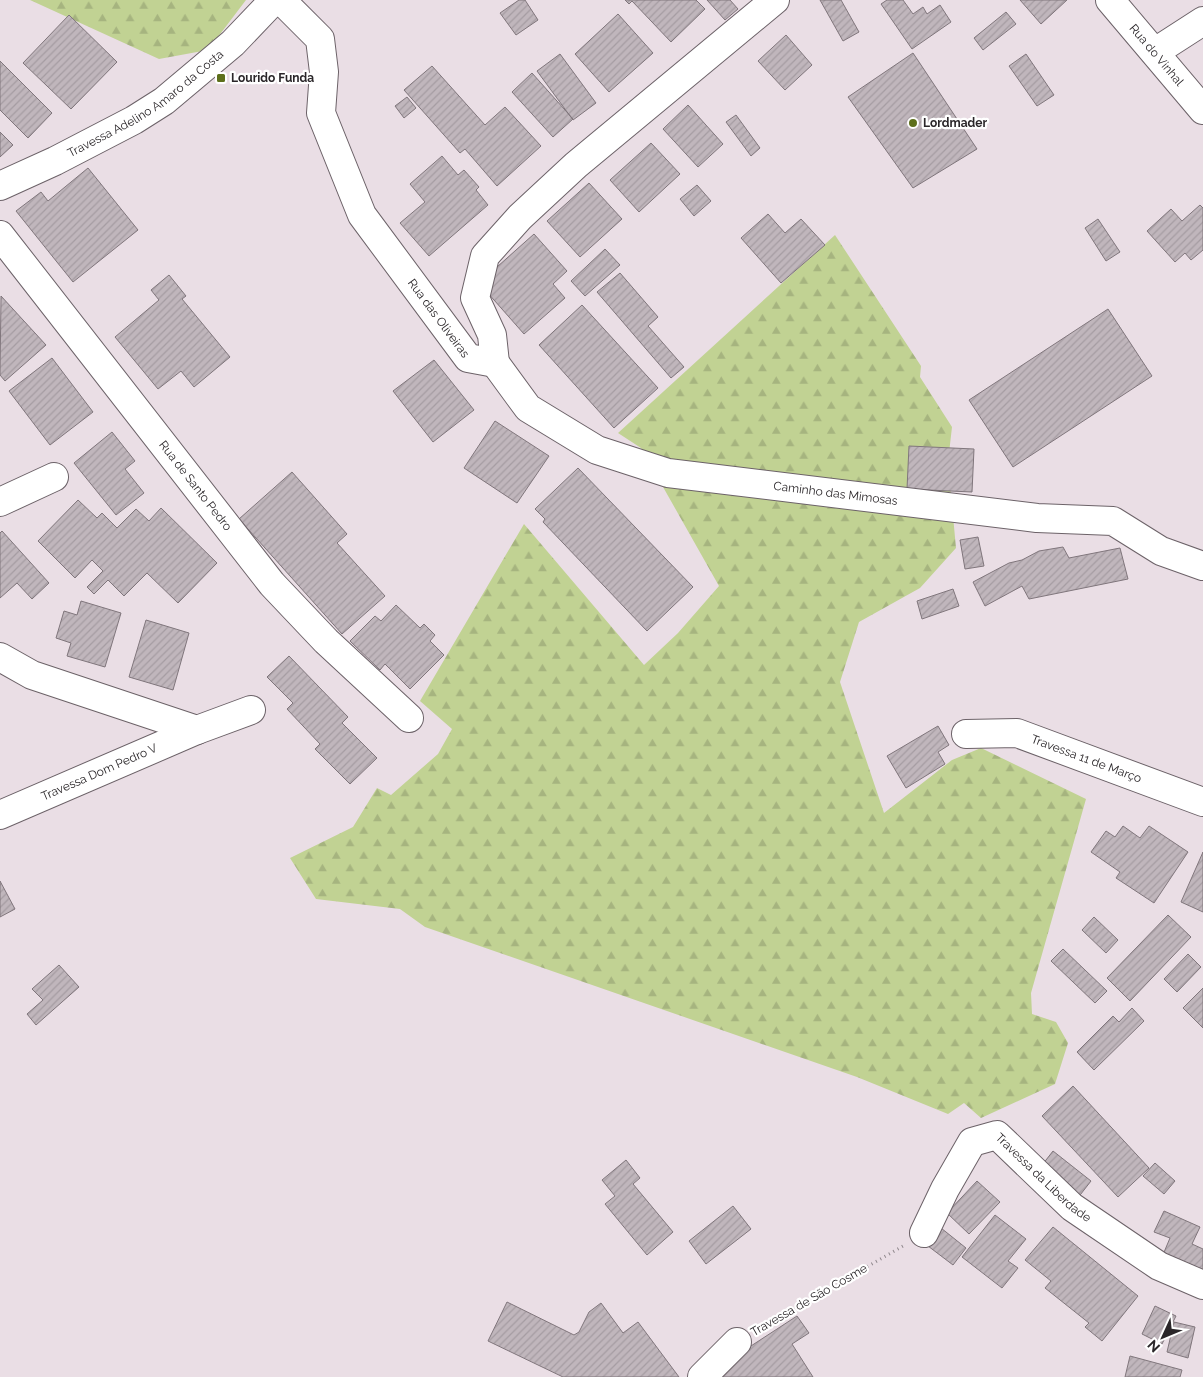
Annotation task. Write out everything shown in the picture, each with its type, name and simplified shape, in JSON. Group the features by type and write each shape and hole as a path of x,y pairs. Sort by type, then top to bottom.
{"street":[{"name":"Travessa Adelino Amaro da Costa","path":"0,186 55,161 134,120 164,100 233,43 274,0"},
{"name":"Rua das Oliveiras","path":"281,0 320,39 324,72 321,114 362,215 468,358 495,363"},
{"path":"495,363 492,335 475,298 485,256 520,217 576,165 774,0"},
{"name":"Rua do Vinhal","path":"1110,0 1203,110"},
{"path":"1155,52 1203,21"},
{"name":"Rua de Santo Pedro","path":"0,235 272,584 326,642 409,718"},
{"name":"Caminho das Mimosas","path":"495,363 528,408 597,450 668,473 1037,518 1113,521 1161,551 1203,566"},
{"path":"0,502 54,477"},
{"path":"0,657 32,675 197,730"},
{"name":"Travessa Dom Pedro V","path":"0,814 197,730 251,710"},
{"name":"Travessa 11 de Março","path":"966,734 1017,733 1203,802"},
{"name":"Travessa da Liberdade","path":"924,1233 945,1189 972,1142 997,1134 1072,1207 1159,1266 1203,1285"},
{"name":"Travessa de São Cosme","path":"702,1377 737,1342"}],"path":[{"name":"Travessa de São Cosme","path":"737,1342 924,1233"}],"green space":[{"path":"30,0 246,0 208,50 159,59"},
{"path":"835,235 921,366 920,377 952,427 948,462 956,548 920,588 859,622 840,682 884,813 952,760 981,748 1086,799 1031,993 1032,1014 1056,1022 1068,1043 1055,1084 981,1118 964,1103 948,1114 857,1077 425,927 400,909 316,899 290,858 353,827 377,788 391,795 438,754 452,729 420,701 524,524 644,665 678,633 719,586 641,448 618,433"}],"building":[{"path":"519,0 525,0 538,20 516,35 500,13"},
{"path":"625,0 696,0 705,9 671,42 632,1 629,4"},
{"path":"707,0 730,0 738,9 725,20"},
{"path":"820,0 841,0 859,32 843,41"},
{"path":"887,0 903,0 913,14 923,7 927,14 940,5 951,22 912,49 881,4"},
{"path":"1020,0 1067,0 1041,24"},
{"path":"1006,12 1016,24 983,50 974,38"},
{"path":"618,14 653,53 609,92 575,54"},
{"path":"69,15 117,62 71,109 23,63"},
{"path":"786,35 812,65 785,90 758,61"},
{"name":"Lordmader","path":"913,53 977,149 913,188 848,97"},
{"path":"560,54 596,103 573,120 537,71"},
{"path":"1026,54 1054,95 1037,106 1009,66"},
{"path":"0,61 52,113 28,138 0,110"},
{"path":"432,66 485,125 505,107 541,146 497,186 465,149 460,153 404,90"},
{"path":"532,73 573,119 553,137 512,92"},
{"path":"407,97 416,108 404,118 395,106"},
{"path":"688,105 723,144 698,167 663,129"},
{"path":"736,115 760,148 751,156 726,122"},
{"path":"0,132 13,145 0,157"},
{"path":"651,143 680,174 639,212 610,180"},
{"path":"442,156 458,175 464,170 479,187 476,190 488,205 429,256 400,223 425,202 410,184"},
{"path":"88,168 138,230 73,282 16,211 41,192 48,201"},
{"path":"589,183 622,219 580,257 547,221"},
{"path":"697,185 711,201 694,216 680,199"},
{"path":"1200,205 1203,208 1203,250 1191,260 1185,253 1175,262 1147,231 1171,209 1182,221"},
{"path":"768,214 785,233 801,219 825,245 781,283 741,238"},
{"path":"1098,219 1120,252 1106,261 1085,228"},
{"path":"534,234 567,271 553,284 565,298 524,334 479,283"},
{"path":"605,249 620,265 585,296 571,281"},
{"path":"620,273 658,317 648,326 684,367 671,378 597,292"},
{"path":"169,275 186,296 182,299 230,357 194,387 181,371 158,389 115,337 159,300 151,290"},
{"path":"1,296 46,345 5,381 0,375"},
{"path":"582,305 658,388 614,428 539,345"},
{"path":"1108,309 1152,376 1013,467 969,400"},
{"path":"52,358 93,412 50,445 9,391"},
{"path":"434,360 474,410 433,442 393,391"},
{"path":"495,421 549,456 517,503 464,468"},
{"path":"112,432 135,461 125,469 144,493 116,515 74,463"},
{"path":"909,446 974,449 972,492 907,489"},
{"path":"578,468 693,587 647,631 543,522 545,519 535,509"},
{"path":"292,472 347,534 337,543 385,596 342,634 239,519"},
{"path":"78,500 97,518 102,513 117,528 136,509 149,521 161,508 217,563 178,603 147,573 124,596 108,580 94,594 87,587 103,571 92,560 75,578 38,541"},
{"path":"2,531 49,583 32,599 17,583 0,598 0,533"},
{"path":"978,537 984,566 965,569 960,540"},
{"path":"1063,547 1069,558 1120,548 1128,579 1029,599 1022,586 985,606 973,582 1009,563 1022,560 1039,551"},
{"path":"953,589 959,606 922,619 917,601"},
{"path":"81,601 121,613 105,667 67,656 71,643 56,638 64,611 77,615"},
{"path":"396,605 420,628 424,624 435,635 430,641 444,655 410,689 385,664 380,670 350,641 375,616 381,621"},
{"path":"146,620 189,633 173,690 129,677"},
{"path":"289,656 348,717 342,723 377,758 350,784 315,749 320,744 287,709 293,703 267,677"},
{"path":"938,726 949,745 938,752 945,764 906,788 887,756"},
{"path":"1123,826 1140,838 1149,826 1188,852 1154,903 1116,878 1120,872 1091,852 1106,831 1115,837"},
{"path":"1203,852 1203,912 1181,902"},
{"path":"0,881 15,909 0,917"},
{"path":"1168,915 1191,937 1130,1001 1107,978"},
{"path":"1094,917 1118,940 1106,953 1082,930"},
{"path":"1063,949 1107,991 1095,1003 1051,961"},
{"path":"1188,954 1201,967 1177,992 1164,979"},
{"path":"59,965 79,987 36,1025 27,1014 43,1000 32,989"},
{"path":"1203,988 1203,1028 1183,1008"},
{"path":"1132,1008 1144,1021 1094,1070 1077,1052 1113,1016 1119,1022"},
{"path":"1073,1086 1149,1168 1118,1197 1042,1116"},
{"path":"1053,1151 1091,1181 1077,1199 1039,1169"},
{"path":"626,1160 640,1178 633,1184 673,1232 647,1255 605,1204 615,1196 602,1180"},
{"path":"1155,1163 1175,1181 1164,1194 1143,1176"},
{"path":"977,1181 1000,1202 969,1234 947,1213"},
{"path":"733,1206 751,1229 706,1264 689,1241"},
{"path":"1164,1211 1200,1227 1192,1244 1203,1249 1203,1275 1162,1257 1170,1238 1154,1232"},
{"path":"995,1215 1026,1239 1008,1261 1018,1268 1002,1288 962,1257"},
{"path":"1053,1227 1138,1296 1102,1341 1085,1327 1089,1323 1045,1288 1051,1281 1025,1260"},
{"path":"941,1228 966,1248 953,1265 928,1246"},
{"path":"507,1302 574,1335 579,1332 589,1312 601,1303 623,1333 638,1322 679,1377 563,1377 488,1341"},
{"path":"1155,1306 1176,1316 1162,1344 1142,1334"},
{"path":"797,1316 809,1333 792,1344 813,1377 714,1377 711,1372"},
{"path":"1174,1322 1195,1327 1188,1358 1167,1352"},
{"path":"1130,1356 1182,1370 1180,1377 1125,1377"}],"place":[{"name":"Lourido Funda","path":"221,78"},
{"name":"Lordmader","path":"913,123"}]}
